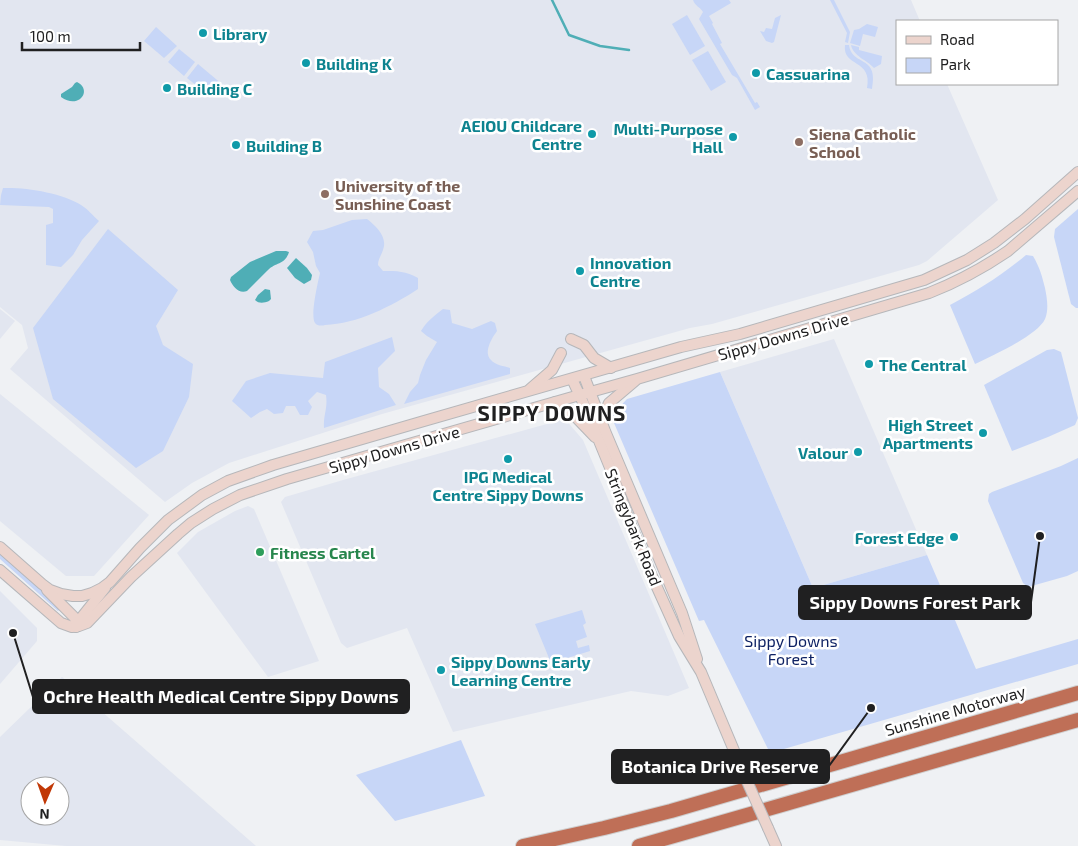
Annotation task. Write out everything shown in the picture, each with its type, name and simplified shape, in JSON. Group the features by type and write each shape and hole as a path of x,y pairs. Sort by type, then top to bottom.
{"highway":[{"name":"Sunshine Motorway","path":"523,846 670,811 1078,693"},
{"path":"639,846 1078,720"}],"main road":[{"name":"Sippy Downs Drive","path":"0,548 50,590 61,594 78,596 92,593 110,582 168,520 202,495 228,481 274,465 681,347 740,334 930,278 967,260 994,243 1078,172"},
{"name":"Sippy Downs Drive","path":"76,627 91,619 131,577 191,523 212,509 240,495 287,479 912,299 943,288 987,265 1008,251 1078,190"},
{"path":"571,339 584,345 594,358 611,368"},
{"path":"526,392 552,370 561,353"},
{"name":"Stringybark Road","path":"584,376 585,393 598,439 629,520 675,628 701,672"},
{"name":"Stringybark Road","path":"572,379 585,393 601,421 682,613 701,672 776,846"},
{"path":"601,421 609,403 637,379"},
{"path":"556,402 570,411 598,439"},
{"path":"0,570 61,623 69,627 76,627"},
{"path":"76,627 110,582"},
{"path":"42,584 74,617 77,622 76,627"}],"shaded area":[{"name":"University of the Sunshine Coast","path":"0,0 911,0 920,20 896,20 896,85 947,85 998,200 927,261 919,265 712,324 690,328 382,414 229,463 192,483 165,502 10,369 28,348 22,325 0,307"},
{"path":"77,82 82,85 84,90 82,97 73,101 61,97 61,94"},
{"path":"276,251 289,252 283,261 271,267 247,291 241,292 235,287 230,280 231,277 250,262"},
{"path":"296,258 312,275 311,280 304,284 295,278 287,268"},
{"path":"265,289 270,290 271,299 263,303 255,300 258,295"},
{"path":"0,309 15,321 0,339"},
{"path":"834,339 927,555 813,588 720,372"},
{"path":"0,394 149,515 94,576 66,576 0,521"},
{"path":"565,419 583,440 689,688 668,696 631,691 453,732 407,628 347,648 341,643 281,502 285,497 343,480"},
{"path":"248,506 254,509 319,661 268,677 177,553 198,532 235,511"},
{"path":"0,591 37,628 37,641 0,684"},
{"path":"62,677 256,846 66,846 0,840 0,737"}],"green space":[{"path":"693,0 729,0 731,3 709,16 722,43 720,44 755,103 757,102 760,107 755,110 699,19 703,12"},
{"path":"830,0 834,0 850,32 848,43 845,42 847,33"},
{"path":"687,15 705,46 690,55 672,24"},
{"path":"781,15 774,42 766,41 760,31 764,32 766,28 772,29 775,18"},
{"path":"867,24 878,27 875,37 863,34 860,46 850,43 854,30"},
{"path":"156,27 177,46 164,58 144,41"},
{"path":"845,45 849,45 851,52 855,56 869,65 873,78 872,89 867,88 868,79 866,72 848,57 845,52"},
{"path":"851,45 859,47 859,50 882,56 881,64 874,68 854,52"},
{"path":"179,49 195,62 184,76 168,62"},
{"path":"708,51 726,82 711,91 692,60"},
{"path":"198,64 223,85 211,97 187,78"},
{"path":"3,188 33,190 64,197 84,207 99,221 82,240 73,255 61,267 46,265 46,225 53,223 53,209 49,207 0,205"},
{"path":"1078,209 1078,308 1076,308 1071,304 1054,237 1055,229"},
{"path":"367,219 383,236 384,245 378,265 383,271 401,272 418,278 418,289 386,308 362,318 337,324 317,325 313,314 320,273 316,266 313,252 307,242 313,231 323,230 352,220"},
{"path":"108,229 178,290 156,326 163,345 193,364 189,397 163,451 136,468 53,399 33,328"},
{"path":"1026,255 1033,256 1042,276 1047,304 1045,319 1034,332 975,364 950,305 1008,270"},
{"path":"443,309 450,310 452,323 472,329 491,321 495,323 497,331 489,345 489,357 495,363 510,368 510,374 404,404 410,392 418,383 426,360 437,342 421,331 428,321"},
{"path":"392,337 395,351 378,368 379,387 389,394 396,405 324,428 326,395 317,392 308,401 312,407 308,415 300,415 295,406 286,406 283,413 274,414 267,409 251,418 232,401 246,381 270,373 323,378 325,362"},
{"path":"1054,349 1061,352 1078,418 1075,425 1012,451 984,385 1047,350"},
{"name":"Sippy Downs Forest","path":"720,372 813,588 927,555 976,669 1078,639 1078,664 770,753 704,620 699,621 611,416 627,399"},
{"path":"1078,458 1078,571 1028,587 1023,583 988,501 989,494"},
{"path":"0,553 61,608 58,611 0,559"},
{"path":"582,610 586,623 583,625 587,637 576,641 578,648 589,645 590,651 551,663 535,624"},
{"path":"461,740 485,796 395,821 356,775"}],"waterway":[{"path":"552,0 569,35 600,46 629,50"}],"place":[{"name":"Library","path":"203,33"},
{"name":"Building K","path":"306,63"},
{"name":"Cassuarina","path":"756,73"},
{"name":"Building C","path":"167,88"},
{"name":"AEIOU Childcare Centre","path":"592,134"},
{"name":"Multi-Purpose Hall","path":"733,137"},
{"name":"Siena Catholic School","path":"799,142"},
{"name":"Building B","path":"236,145"},
{"name":"University of the Sunshine Coast","path":"325,194"},
{"name":"Innovation Centre","path":"580,271"},
{"name":"The Central","path":"869,364"},
{"name":"High Street Apartments","path":"983,433"},
{"name":"Valour","path":"858,452"},
{"name":"IPG Medical Centre Sippy Downs","path":"508,459"},
{"name":"Sippy Downs Forest Park","path":"1040,536"},
{"name":"Forest Edge","path":"954,537"},
{"name":"Fitness Cartel","path":"260,552"},
{"name":"Ochre Health Medical Centre Sippy Downs","path":"13,633"},
{"name":"Sippy Downs Early Learning Centre","path":"441,670"},
{"name":"Botanica Drive Reserve","path":"871,708"}],"district":[{"name":"SIPPY DOWNS","path":"552,412"}]}
